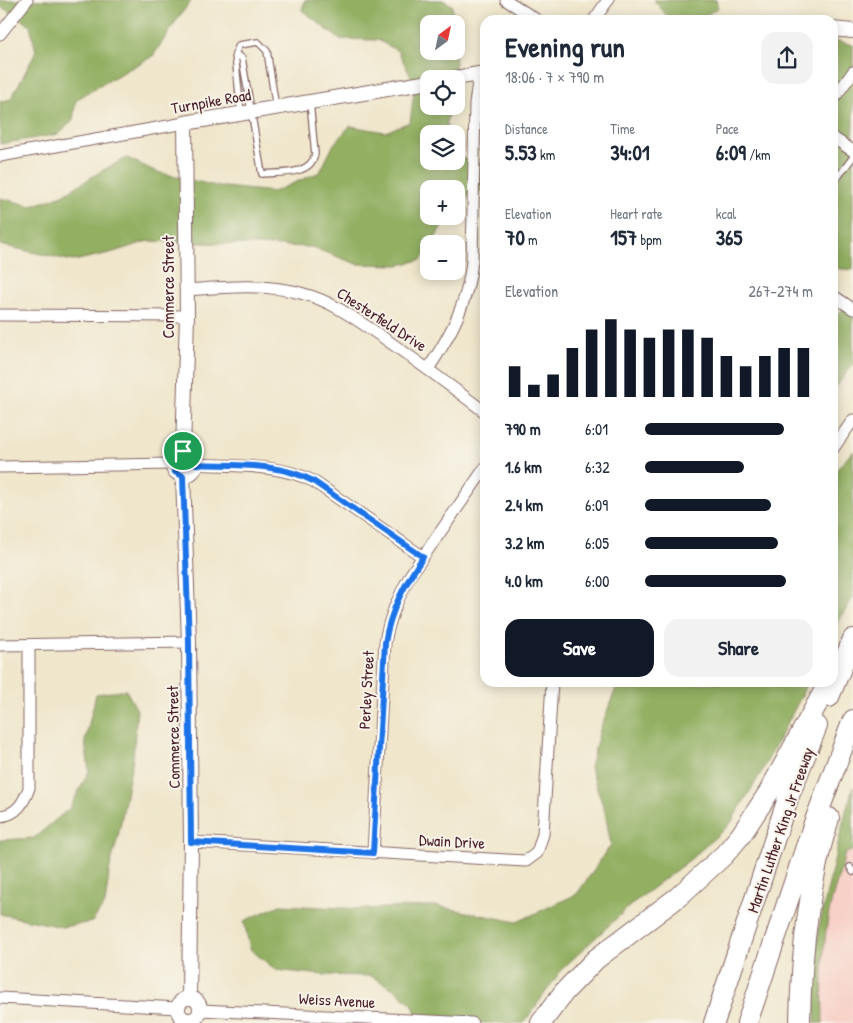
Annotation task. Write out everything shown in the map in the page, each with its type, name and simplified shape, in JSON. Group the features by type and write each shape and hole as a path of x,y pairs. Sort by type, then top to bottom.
{"highway":[{"path":"838,665 853,638"},
{"name":"Martin Luther King Jr Freeway","path":"838,675 853,638"},
{"path":"541,1023 564,992 596,959 678,897 724,855 741,835 769,792 826,687"},
{"name":"Martin Luther King Jr Freeway","path":"714,1023 788,798 833,687"},
{"name":"Martin Luther King Jr Freeway","path":"747,1023 812,826 853,720"},
{"path":"800,1023 802,954 812,888 826,827 853,742"}],"street":[{"path":"2,28 27,0"},
{"path":"506,0 529,15"},
{"path":"598,15 608,0"},
{"path":"838,29 853,31"},
{"path":"838,93 853,72"},
{"path":"465,77 480,74"},
{"name":"Turnpike Road","path":"0,156 420,84"},
{"path":"428,369 460,313 470,281 475,104 480,85"},
{"name":"Commerce Street","path":"183,451 187,316 185,123"},
{"path":"838,141 853,151"},
{"name":"Chesterfield Drive","path":"187,290 264,288 284,289 310,296 341,309 428,369 480,408"},
{"path":"838,299 853,309"},
{"path":"0,315 187,316"},
{"path":"838,441 853,420"},
{"path":"183,451 193,456 196,464 191,473 183,476 175,472 172,464 176,454 183,451"},
{"path":"0,467 172,464"},
{"path":"196,464 275,468 301,475 313,481 423,557"},
{"name":"Perley Street","path":"373,853 385,643 391,616 401,591 480,475"},
{"name":"Commerce Street","path":"183,476 189,642 191,842 189,997"},
{"path":"0,645 189,642"},
{"path":"0,816 10,814 21,806 29,788 30,645"},
{"name":"Dwain Drive","path":"191,842 526,861 537,853 543,834 552,687"},
{"path":"189,997 198,1002 200,1010 195,1019 188,1022 180,1016 178,1008 181,1000 189,997"},
{"path":"0,998 178,1008"},
{"name":"Weiss Avenue","path":"200,1010 472,1023"}],"lane":[{"path":"276,108 267,51 258,42 239,45 235,54 246,113 262,174 304,169 314,161 310,102"},
{"path":"235,54 242,58 246,113"},
{"path":"838,177 853,157"}],"shaded area":[{"path":"853,850 853,1023 823,1023 822,1000 825,937 831,904 845,854"}],"green space":[{"path":"0,0 192,0 153,56 76,100 73,120 59,134 0,144 0,102 11,99 36,52 30,25 0,6"},
{"path":"305,0 442,0 452,5 453,15 420,15 420,60 456,60 455,70 420,70 420,115 449,115 447,125 420,125 420,170 465,170 465,159 480,163 480,191 465,197 465,180 420,180 420,225 442,225 437,235 420,235 420,260 398,265 357,264 311,247 148,241 110,253 73,261 0,245 0,198 32,206 63,195 103,170 127,158 157,172 216,186 273,192 320,172 334,144 350,126 385,132 410,122 415,85 398,51 378,40 339,39 302,10"},
{"path":"654,0 716,0 718,8 706,15 666,15"},
{"path":"838,41 853,45 853,270 838,268"},
{"path":"853,301 853,364 838,384 838,314"},
{"path":"853,451 853,597 838,622 838,468"},
{"path":"616,687 805,687 762,771 730,824 692,858 633,903 562,969 524,1023 419,1023 413,1005 397,991 371,976 324,975 276,970 250,949 244,921 280,905 363,909 436,906 517,922 577,894 611,845 605,812 590,767 600,730"},
{"path":"126,690 137,710 133,758 118,837 110,866 105,904 92,922 62,927 0,914 0,840 34,838 70,808 89,771 85,741 96,694"},
{"path":"853,787 853,850 845,854 831,903 824,947 823,1023 815,1023 815,960 819,927"}],"route":[{"path":"183,451 193,456 196,464 275,468 301,475 313,481 423,557 401,591 387,629 373,853 191,842 189,642 183,476 172,468 173,458 176,454 183,451"}]}
